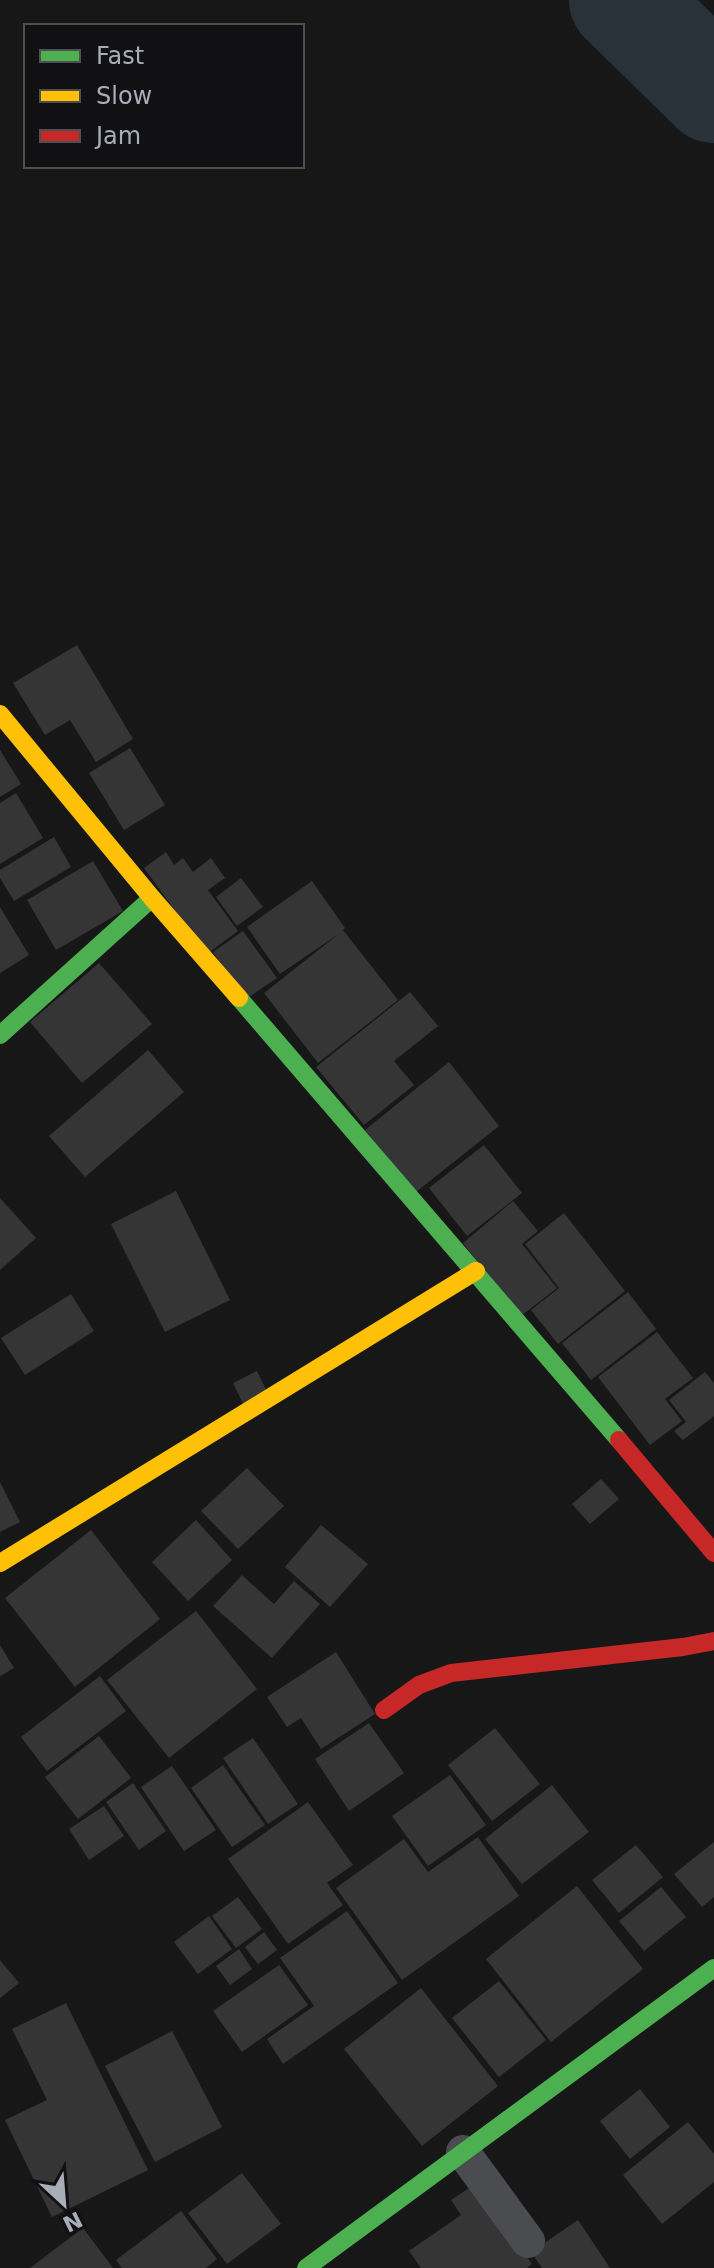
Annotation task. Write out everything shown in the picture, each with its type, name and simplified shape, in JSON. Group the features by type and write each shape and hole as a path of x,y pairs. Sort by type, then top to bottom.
{"street":[{"path":"0,714 152,898 476,1271 714,1553"},
{"path":"0,1035 152,898"},
{"path":"0,1563 476,1271"},
{"path":"384,1710 419,1685 451,1673 714,1641"},
{"path":"306,2268 714,1968"}],"lane":[{"path":"463,2152 528,2241"}],"building":[{"path":"77,645 133,739 96,762 70,720 45,735 13,683"},
{"path":"130,748 165,805 124,830 89,773"},
{"path":"0,750 21,784 0,797"},
{"path":"16,793 43,838 0,864 0,803"},
{"path":"54,837 71,867 14,901 0,878 0,870"},
{"path":"166,852 174,865 183,858 193,872 211,858 225,878 208,890 238,931 207,954 144,868"},
{"path":"93,861 123,911 56,950 27,900"},
{"path":"241,878 263,907 237,926 216,897"},
{"path":"312,881 345,928 343,930 398,1000 318,1063 264,993 340,933 280,974 247,927"},
{"path":"0,907 29,955 0,973"},
{"path":"243,931 277,978 246,999 213,952"},
{"path":"99,963 152,1024 82,1083 30,1022"},
{"path":"410,992 438,1026 394,1061 414,1085 364,1125 316,1067"},
{"path":"148,1050 184,1092 85,1177 49,1136"},
{"path":"449,1062 499,1126 416,1192 365,1130"},
{"path":"484,1145 522,1193 467,1236 429,1188"},
{"path":"176,1191 230,1300 165,1332 111,1224"},
{"path":"0,1198 36,1238 0,1270"},
{"path":"513,1201 538,1231 522,1244 557,1288 521,1316 463,1243"},
{"path":"564,1213 625,1291 558,1344 531,1310 559,1288 525,1244"},
{"path":"628,1292 656,1329 591,1380 562,1343"},
{"path":"71,1294 94,1331 25,1375 1,1338"},
{"path":"657,1332 693,1378 665,1399 682,1421 650,1445 598,1377"},
{"path":"257,1371 269,1396 245,1408 233,1383"},
{"path":"705,1372 714,1383 714,1416 683,1440 674,1431 686,1422 669,1400"},
{"path":"247,1468 284,1506 238,1549 201,1511"},
{"path":"601,1479 619,1499 590,1524 572,1504"},
{"path":"0,1482 20,1522 0,1532"},
{"path":"196,1520 232,1560 188,1601 152,1562"},
{"path":"321,1525 368,1564 330,1607 285,1567"},
{"path":"91,1530 160,1619 75,1687 5,1598"},
{"path":"242,1575 274,1604 294,1581 320,1604 272,1658 213,1606"},
{"path":"196,1611 257,1689 169,1758 107,1680"},
{"path":"0,1645 14,1668 0,1676"},
{"path":"336,1652 375,1714 321,1749 301,1718 287,1727 267,1697"},
{"path":"100,1676 126,1711 47,1771 21,1737"},
{"path":"369,1723 404,1773 349,1811 315,1759"},
{"path":"495,1728 540,1784 492,1821 448,1765"},
{"path":"99,1736 131,1778 78,1819 45,1777"},
{"path":"253,1738 298,1804 268,1824 223,1758"},
{"path":"223,1765 265,1825 232,1847 191,1788"},
{"path":"172,1766 216,1830 184,1851 141,1787"},
{"path":"450,1775 486,1825 428,1866 392,1816"},
{"path":"133,1783 166,1831 139,1850 106,1802"},
{"path":"552,1785 589,1832 522,1884 485,1839"},
{"path":"308,1802 353,1865 327,1883 343,1905 288,1944 228,1859"},
{"path":"104,1806 124,1836 89,1860 69,1829"},
{"path":"478,1837 519,1896 402,1980 336,1888 404,1839 428,1872"},
{"path":"714,1842 714,1897 702,1907 674,1874"},
{"path":"636,1845 663,1877 619,1913 592,1880"},
{"path":"577,1886 643,1969 551,2042 486,1959"},
{"path":"661,1887 686,1917 644,1951 619,1921"},
{"path":"238,1897 262,1929 236,1948 212,1916"},
{"path":"347,1911 398,1983 283,2064 267,2039 314,2006 280,1958"},
{"path":"209,1916 232,1949 198,1974 174,1942"},
{"path":"264,1932 277,1950 258,1964 245,1947"},
{"path":"239,1949 252,1969 230,1985 216,1966"},
{"path":"0,1960 19,1983 0,1998"},
{"path":"279,1965 308,2005 242,2052 213,2011"},
{"path":"499,1981 546,2040 499,2077 452,2018"},
{"path":"421,1988 498,2086 422,2146 344,2049"},
{"path":"66,2003 148,2170 52,2217 5,2120 47,2100 12,2029"},
{"path":"172,2031 222,2127 155,2162 105,2066"},
{"path":"640,2089 670,2127 630,2159 600,2121"},
{"path":"688,2122 714,2154 714,2182 662,2224 623,2175"},
{"path":"242,2173 281,2224 227,2264 188,2213"},
{"path":"475,2184 532,2264 527,2268 421,2268 409,2251 461,2215 451,2200"},
{"path":"181,2211 217,2259 206,2268 122,2268 116,2260"},
{"path":"578,2220 610,2268 542,2268 531,2252"},
{"path":"83,2228 113,2268 30,2268"}],"waterway":[{"path":"622,0 714,90"}],"traffic: fast":[{"path":"0,1035 152,898"},
{"path":"239,998 619,1440"},
{"path":"306,2268 714,1968"}],"traffic: slow":[{"path":"0,714 239,998"},
{"path":"0,1563 476,1271"}],"traffic: jam":[{"path":"619,1440 714,1553"},
{"path":"384,1710 419,1685 451,1673 714,1641"}]}
